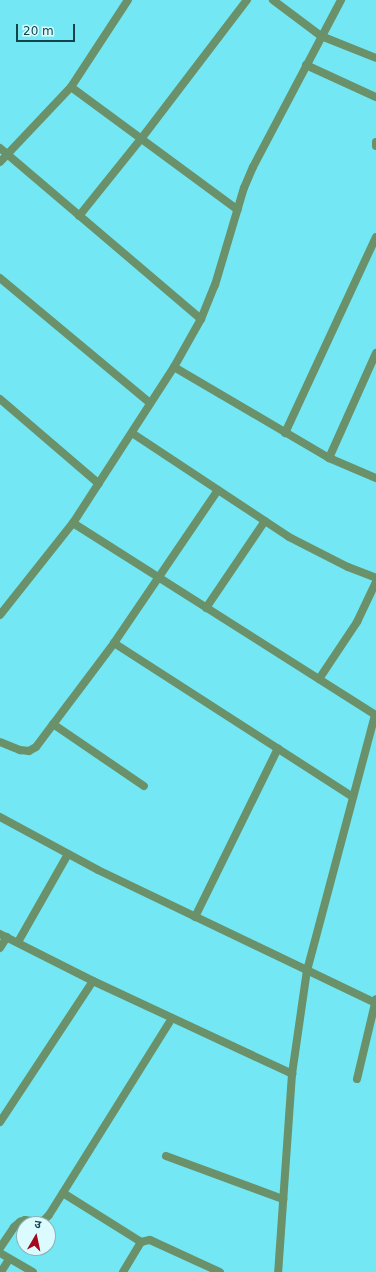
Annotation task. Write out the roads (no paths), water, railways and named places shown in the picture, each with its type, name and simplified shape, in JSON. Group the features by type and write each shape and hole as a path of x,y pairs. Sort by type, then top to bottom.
{"street":[{"path":"0,162 71,87 128,0"},
{"path":"80,216 141,140 246,0"},
{"path":"273,0 321,36 376,58"},
{"path":"1,613 73,523 174,367 201,319 216,285 238,210 253,167 341,0"},
{"path":"306,65 376,97"},
{"path":"71,87 238,210"},
{"path":"0,148 201,319"},
{"path":"285,433 376,237"},
{"path":"0,278 150,403"},
{"path":"329,458 376,353"},
{"path":"174,367 329,458 376,478"},
{"path":"0,399 99,484"},
{"path":"132,432 289,537 322,555 376,578"},
{"path":"0,742 20,750 28,751 36,747 114,643 157,577 218,490"},
{"path":"206,608 265,521"},
{"path":"73,523 376,715 307,970 292,1074 278,1272"},
{"path":"319,679 357,622 376,582"},
{"path":"114,643 353,797"},
{"path":"53,724 144,786"},
{"path":"195,917 278,748"},
{"path":"0,816 68,854 195,917 376,1002 357,1079"},
{"path":"18,942 68,854"},
{"path":"0,948 4,935 93,980 292,1074"},
{"path":"0,1122 93,980"},
{"path":"0,1248 14,1227 20,1222 44,1221 172,1018"},
{"path":"166,1156 283,1199"},
{"path":"63,1193 141,1242 150,1240 161,1244 220,1272"},
{"path":"123,1272 141,1242"},
{"path":"0,1253 33,1272"},
{"path":"1,1272 9,1259"}]}
